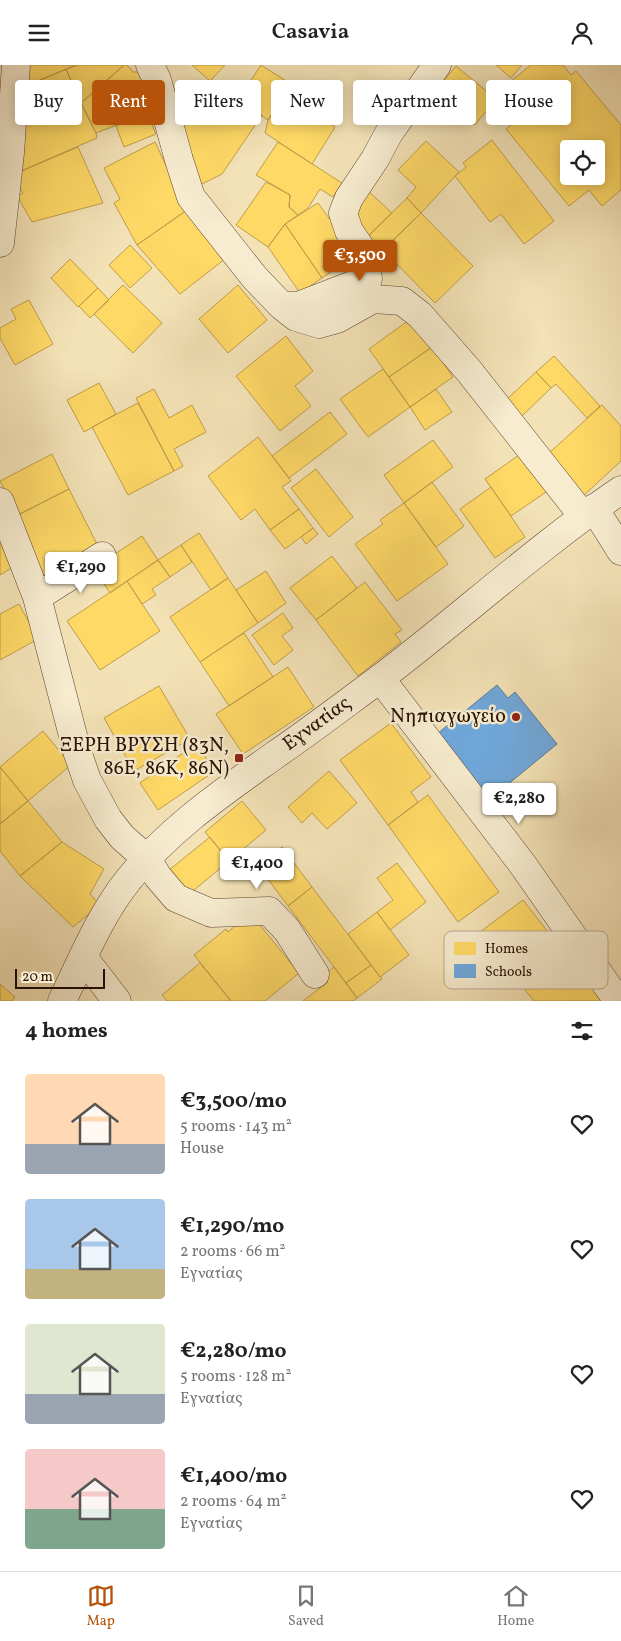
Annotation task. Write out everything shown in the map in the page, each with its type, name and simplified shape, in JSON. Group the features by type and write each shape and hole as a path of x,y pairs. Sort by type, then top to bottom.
{"street":[{"path":"0,243 10,153 16,65"},
{"path":"150,65 157,80 179,160 192,197 254,279 282,307 296,317 319,324 337,319 371,289"},
{"path":"371,289 360,247 349,231 343,213 348,198 375,159 389,133 437,65"},
{"path":"371,289 402,301 420,315 621,551"},
{"name":"Εγνατίας","path":"62,1001 106,911 128,880 166,838 210,801 380,678 588,512 621,490"},
{"path":"0,502 37,597 77,751 87,780 108,819 122,837 147,859 158,877 176,898 211,913 269,911 287,930 315,974"},
{"path":"37,597 102,556"},
{"path":"380,678 523,865 569,931"},
{"path":"83,957 117,1001"},
{"path":"608,987 618,1001"}],"building: Homes":[{"path":"22,65 77,65 40,80 26,80"},
{"path":"77,65 124,65 107,80 92,80 92,93 82,102 82,80 71,80 66,69"},
{"path":"124,65 127,65 133,72 141,72 144,80 107,80"},
{"path":"192,65 225,65 209,80"},
{"path":"261,65 285,80 271,80 271,115 268,120 261,115 261,80 251,80"},
{"path":"496,65 522,65 511,78"},
{"path":"531,65 563,65 571,75 576,71 621,125 621,190 602,206 589,190 569,206 506,129 511,125 571,125 571,80 512,80"},
{"path":"456,66 473,80 444,80"},
{"path":"66,69 71,80 40,80"},
{"path":"476,82 486,91 486,111 476,124"},
{"path":"92,93 92,125 82,105 82,102"},
{"path":"82,104 97,138 12,175 20,125 82,125"},
{"path":"271,115 271,125 332,125 335,127 312,164 265,133"},
{"path":"92,125 117,125 96,133"},
{"path":"152,125 156,134 124,147 116,126"},
{"path":"182,125 255,125 222,174 198,186 176,132"},
{"path":"492,140 554,221 524,244 501,214 490,222 455,176 466,167 463,163"},
{"path":"426,141 459,172 421,213 407,198 416,187 398,170"},
{"path":"155,142 187,210 137,245 114,203 120,199 104,168"},
{"path":"278,142 342,183 333,197 320,189 308,208 298,215 289,207 290,195 256,175"},
{"path":"78,147 103,203 32,222 17,196 23,193 12,175"},
{"path":"266,182 290,195 289,207 298,215 285,224 268,247 236,225"},
{"path":"365,188 392,213 361,243 350,206"},
{"path":"407,198 421,213 383,250 392,259 384,267 361,243"},
{"path":"318,203 356,255 322,278 285,224"},
{"path":"187,210 225,259 180,294 137,245"},
{"path":"421,213 473,266 435,303 383,250"},
{"path":"285,224 322,278 300,293 268,247"},
{"path":"130,245 152,268 130,288 109,265"},
{"path":"70,259 98,288 78,307 51,278"},
{"path":"123,285 162,323 133,353 94,314"},
{"path":"238,285 267,320 228,353 199,319"},
{"path":"98,288 109,300 90,318 79,306"},
{"path":"29,300 53,344 15,365 0,338 0,328 16,319 11,309"},
{"path":"412,318 432,347 389,377 369,349"},
{"path":"286,336 313,371 295,386 311,406 280,431 236,376"},
{"path":"432,347 453,377 410,407 389,377"},
{"path":"554,356 600,406 587,418 556,384 551,388 536,372"},
{"path":"383,369 410,407 368,437 340,399"},
{"path":"536,372 551,388 521,417 505,401"},
{"path":"99,383 116,414 84,432 67,400"},
{"path":"154,389 169,418 192,405 206,432 174,449 183,466 174,471 136,398"},
{"path":"436,389 452,412 425,430 410,407"},
{"path":"138,403 174,471 128,495 92,427"},
{"path":"602,405 621,426 621,461 584,495 548,454"},
{"path":"330,412 347,434 289,478 272,456"},
{"path":"258,437 291,481 282,487 299,509 270,530 255,509 241,520 208,476"},
{"path":"433,440 453,467 404,503 384,475"},
{"path":"526,450 552,488 511,516 485,479"},
{"path":"52,454 69,489 18,515 0,481"},
{"path":"316,469 353,517 329,537 291,488"},
{"path":"432,482 464,526 436,547 404,503"},
{"path":"491,487 525,537 495,558 460,509"},
{"path":"69,489 99,548 42,577 18,515"},
{"path":"404,503 448,564 397,601 355,544 383,524 380,520"},
{"path":"299,509 313,528 285,549 270,530"},
{"path":"313,528 318,534 306,544 301,537"},
{"path":"199,533 228,578 211,590 181,545"},
{"path":"0,534 18,564 0,575"},
{"path":"142,536 158,560 110,593 94,568"},
{"path":"181,545 192,562 170,577 158,560"},
{"path":"332,556 357,588 316,620 290,588"},
{"path":"158,560 170,577 152,589 156,595 142,604 127,581"},
{"path":"266,571 286,603 258,623 236,590"},
{"path":"228,578 258,623 200,662 170,617"},
{"path":"127,581 160,631 100,670 67,621"},
{"path":"365,582 402,630 395,634 401,642 358,676 316,620"},
{"path":"19,604 38,639 0,660 0,614"},
{"path":"283,613 293,628 282,636 293,650 274,665 252,635"},
{"path":"244,633 273,677 229,706 200,662"},
{"path":"288,667 314,707 243,754 216,714"},
{"path":"159,686 190,739 134,771 104,718"},
{"path":"391,723 431,777 411,792 418,802 388,825 340,760"},
{"path":"43,731 71,765 28,801 0,767"},
{"path":"196,744 215,771 158,810 140,783"},
{"path":"0,767 28,801 0,824"},
{"path":"329,771 357,803 327,829 312,813 302,823 288,807"},
{"path":"428,795 499,892 458,922 388,825"},
{"path":"28,801 62,842 20,876 0,851 0,824"},
{"path":"242,801 266,830 229,861 205,832"},
{"path":"210,837 229,861 188,895 168,871"},
{"path":"62,842 104,869 90,894 100,905 73,927 20,876"},
{"path":"282,847 312,887 288,906 258,866"},
{"path":"397,863 426,902 390,930 377,912 393,900 377,878"},
{"path":"312,887 371,965 346,983 288,906"},
{"path":"523,900 547,931 481,931"},
{"path":"377,912 409,955 380,977 348,934"},
{"path":"250,913 299,973 265,1001 231,1001 194,955 226,929 228,932"},
{"path":"200,963 231,1001 167,1001 162,995"},
{"path":"371,965 382,979 357,998 346,983"},
{"path":"334,967 357,998 353,1001 303,1001 328,982 323,976"},
{"path":"0,984 15,997 12,1001 0,1001"},
{"path":"524,989 593,989 602,1001 534,1001"}],"building: Schools":[{"path":"497,685 508,698 515,692 557,744 490,799 437,734"}],"place":[{"name":"Νηπιαγωγείο","path":"516,717"},
{"name":"ΞΕΡΗ ΒΡΥΣΗ (83Ν, 86Ε, 86Κ, 86Ν)","path":"239,758"}]}
